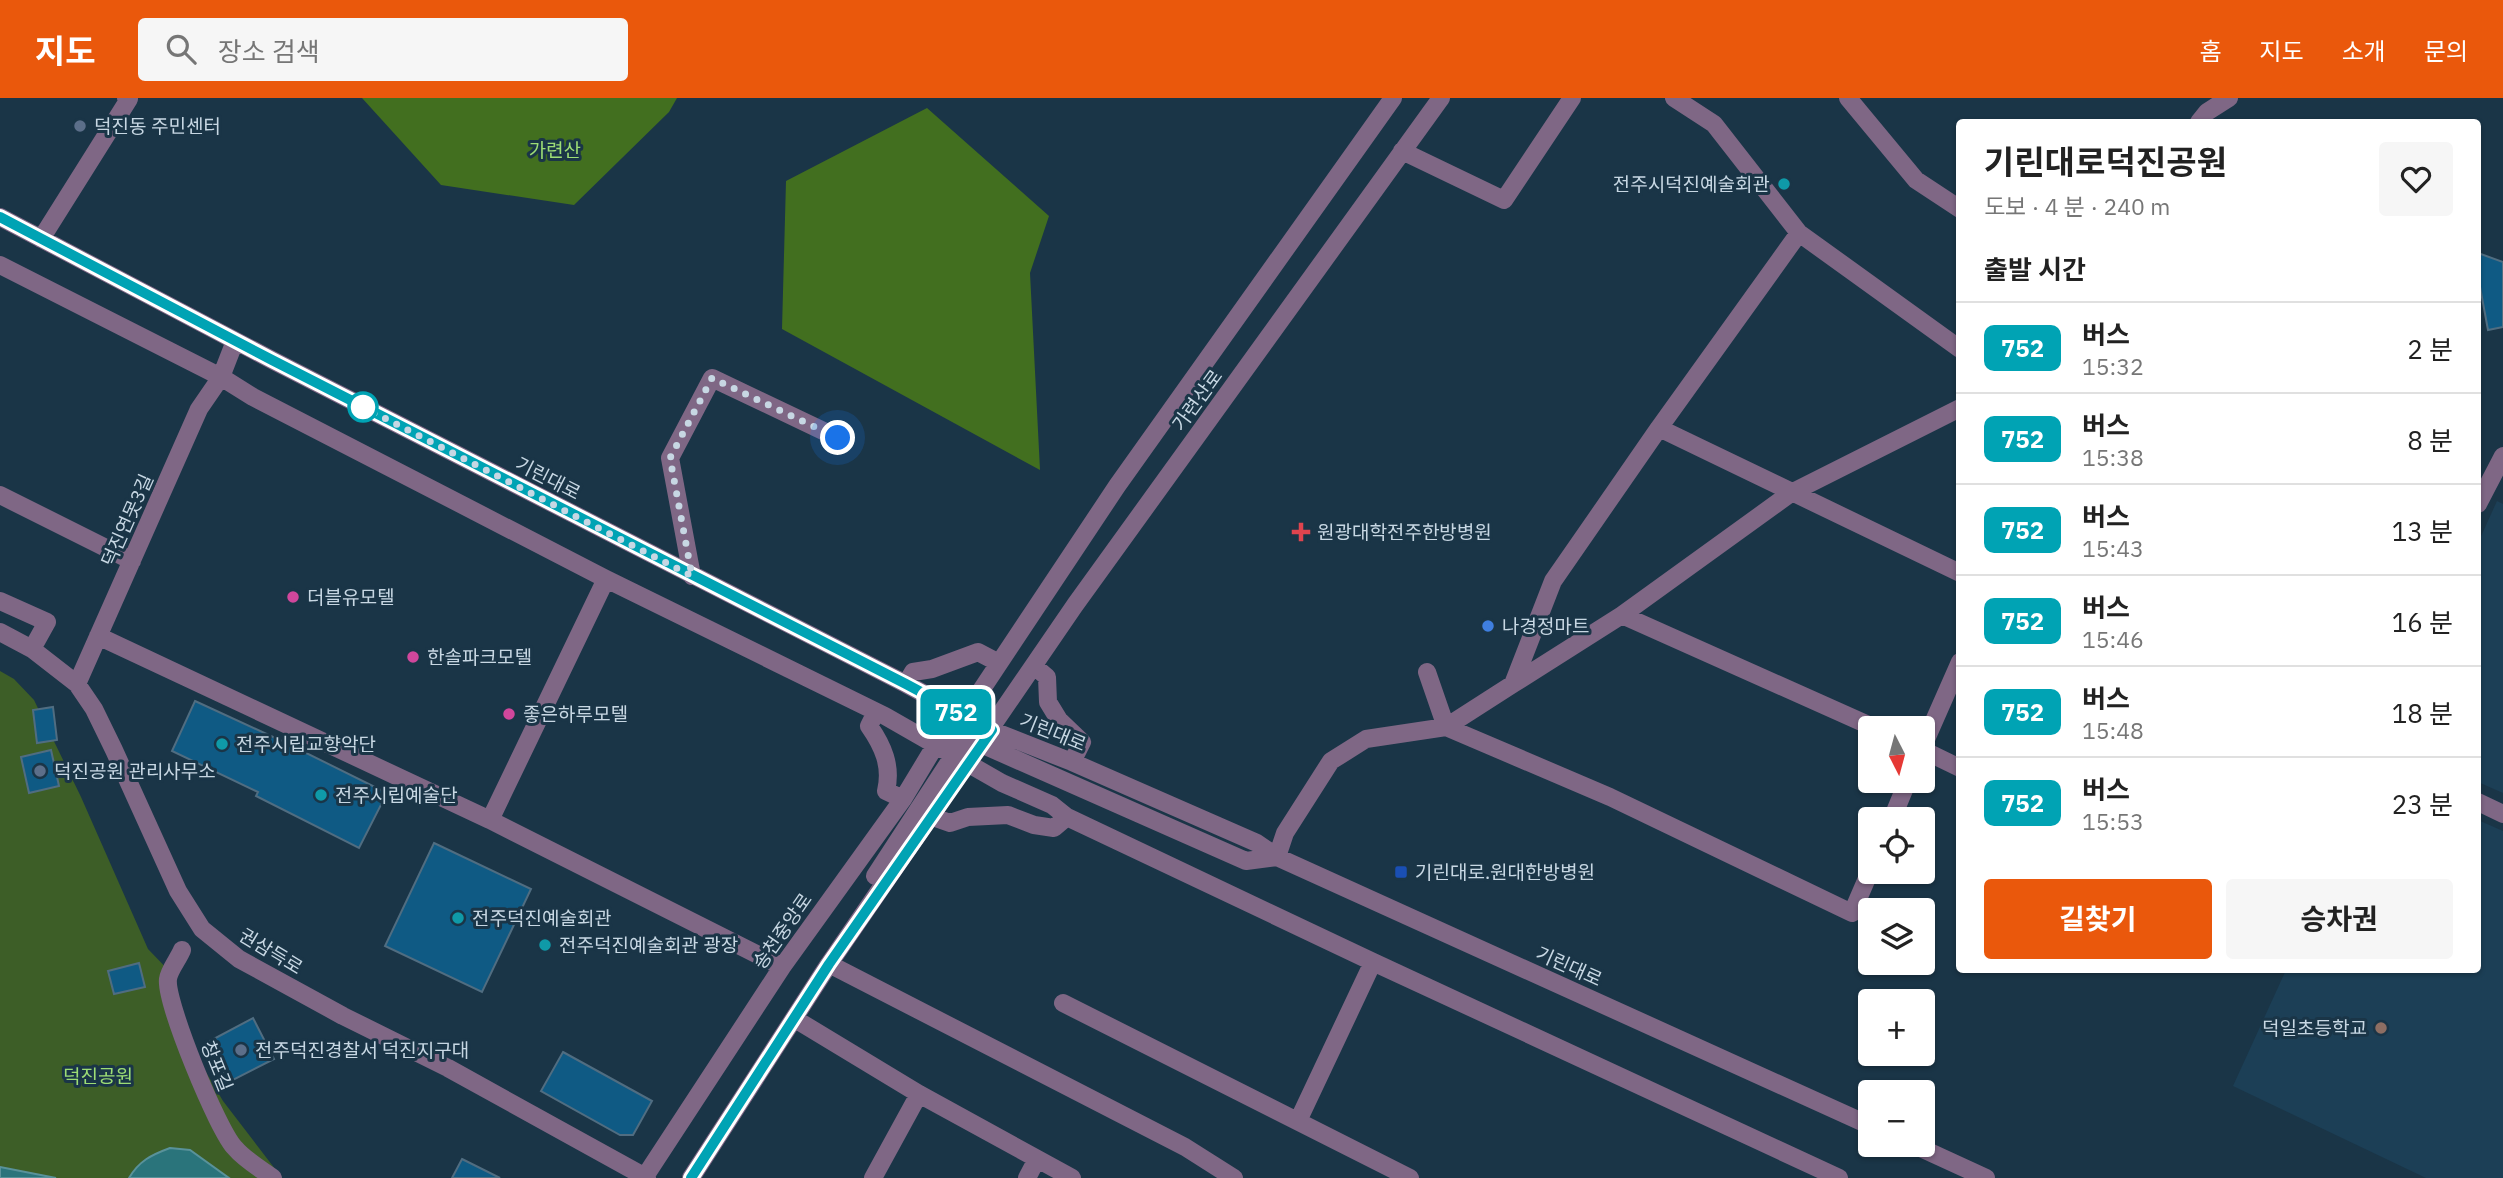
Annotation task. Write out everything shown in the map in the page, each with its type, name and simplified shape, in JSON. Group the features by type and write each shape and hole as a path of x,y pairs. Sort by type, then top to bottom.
{"street":[{"path":"41,239 129,99 125,98"},
{"name":"가련산로","path":"964,716 1125,475 1393,98"},
{"name":"가련산로","path":"986,737 1075,605 1441,98"},
{"path":"1402,151 1504,200 1572,98"},
{"path":"1674,98 1714,124 1800,233 1956,346"},
{"path":"1848,98 1916,180 1956,206"},
{"path":"2201,119 2207,112 2229,98"},
{"name":"기린대로","path":"0,217 235,341 906,684 964,716 986,737 1072,762 1257,843 1277,857 1858,1120"},
{"path":"1513,684 1553,581 1659,428 1800,233"},
{"path":"0,265 221,377 253,397 606,579 876,712 935,746 961,753 1002,783 1052,805 1067,817 1839,1178"},
{"path":"221,377 235,341"},
{"name":"덕진연못3길","path":"77,684 199,409 221,377"},
{"path":"692,576 670,458 712,378 838,438"},
{"path":"847,938 845,921 961,753 986,737 1246,861 1277,857 1285,833 1331,761 1366,739 1446,727 1622,615 1791,493 1956,410"},
{"path":"1659,428 1956,571"},
{"path":"2481,501 2496,483 2503,456"},
{"path":"0,495 132,561"},
{"path":"491,820 606,579"},
{"path":"0,601 47,622 32,649"},
{"path":"1622,615 1858,720"},
{"name":"권삼득로","path":"0,632 32,649 77,684 94,709 178,891 202,929 239,959 448,1068 645,1178"},
{"path":"98,636 491,820 782,967"},
{"path":"906,684 913,672 932,670 978,652 999,663"},
{"path":"1034,666 1046,677 1048,702 1059,720 1082,742 1072,762"},
{"path":"1936,718 1956,671"},
{"path":"1427,672 1446,727 1610,797 1852,913 1865,884"},
{"path":"876,712 869,726 882,744 887,763 886,791 903,799"},
{"path":"691,1178 829,964 930,816 961,753 964,716"},
{"name":"송천중앙로","path":"645,1178 782,967 903,799 935,746 964,716"},
{"path":"1936,755 1956,766"},
{"path":"2481,803 2503,814"},
{"path":"930,816 950,823 968,817 1008,815 1034,825 1054,828 1067,817"},
{"name":"창포길","path":"182,950 168,978 177,1022 194,1066 214,1113 233,1148 273,1178"},
{"path":"1298,1121 1373,962"},
{"path":"829,964 1185,1147 1234,1178"},
{"path":"1063,1003 1409,1178"},
{"path":"795,1019 919,1094 1072,1178"},
{"path":"873,1178 919,1094"},
{"path":"1935,1155 1986,1178"},
{"path":"1027,1178 1037,1159"}],"shaded area":[{"path":"2497,501 2503,504 2503,793 2481,783 2481,536"},
{"name":"덕일초등학교","path":"2481,821 2503,831 2503,1178 2426,1178 2233,1086 2285,973 2481,973"},
{"path":"170,1148 190,1150 229,1178 129,1178 146,1159"},
{"path":"0,1167 56,1178 0,1178"}],"green space":[{"name":"가련산","path":"362,98 677,98 669,112 574,205 441,185"},
{"path":"927,108 1049,216 1030,273 1040,470 782,329 786,181"},
{"name":"덕진공원","path":"0,671 14,679 34,700 81,797 148,949 175,977 183,1019 197,1057 223,1101 282,1178 0,1178"}],"building":[{"path":"2481,254 2503,262 2503,327 2488,330 2481,292"},
{"path":"195,701 387,793 359,848 256,796 258,792 172,751"},
{"path":"53,707 57,740 37,743 33,710"},
{"name":"덕진공원 관리사무소","path":"51,750 59,786 29,793 21,757"},
{"name":"전주덕진예술회관","path":"434,843 531,889 482,992 385,946"},
{"path":"139,963 145,987 114,994 108,971"},
{"name":"전주덕진경찰서 덕진지구대","path":"253,1018 274,1059 229,1082 208,1042"},
{"path":"563,1052 652,1101 633,1135 620,1135 541,1091"},
{"path":"462,1159 500,1178 452,1178"}],"bus line":[{"name":"752","path":"0,217 992,730 829,964 691,1178"}],"place":[{"name":"덕진동 주민센터","path":"80,126"},
{"name":"전주시덕진예술회관","path":"1784,184"},
{"name":"원광대학전주한방병원","path":"1301,532"},
{"name":"더블유모텔","path":"293,597"},
{"name":"나경정마트","path":"1488,626"},
{"name":"한솔파크모텔","path":"413,657"},
{"name":"좋은하루모텔","path":"509,714"},
{"name":"전주시립교향악단","path":"222,744"},
{"name":"덕진공원 관리사무소","path":"40,771"},
{"name":"전주시립예술단","path":"321,795"},
{"name":"기린대로.원대한방병원","path":"1401,872"},
{"name":"전주덕진예술회관","path":"458,918"},
{"name":"전주덕진예술회관 광장","path":"545,945"},
{"name":"덕일초등학교","path":"2381,1028"},
{"name":"전주덕진경찰서 덕진지구대","path":"241,1050"}],"route":[{"path":"363,407 692,576 670,458 712,378 838,438"}]}
